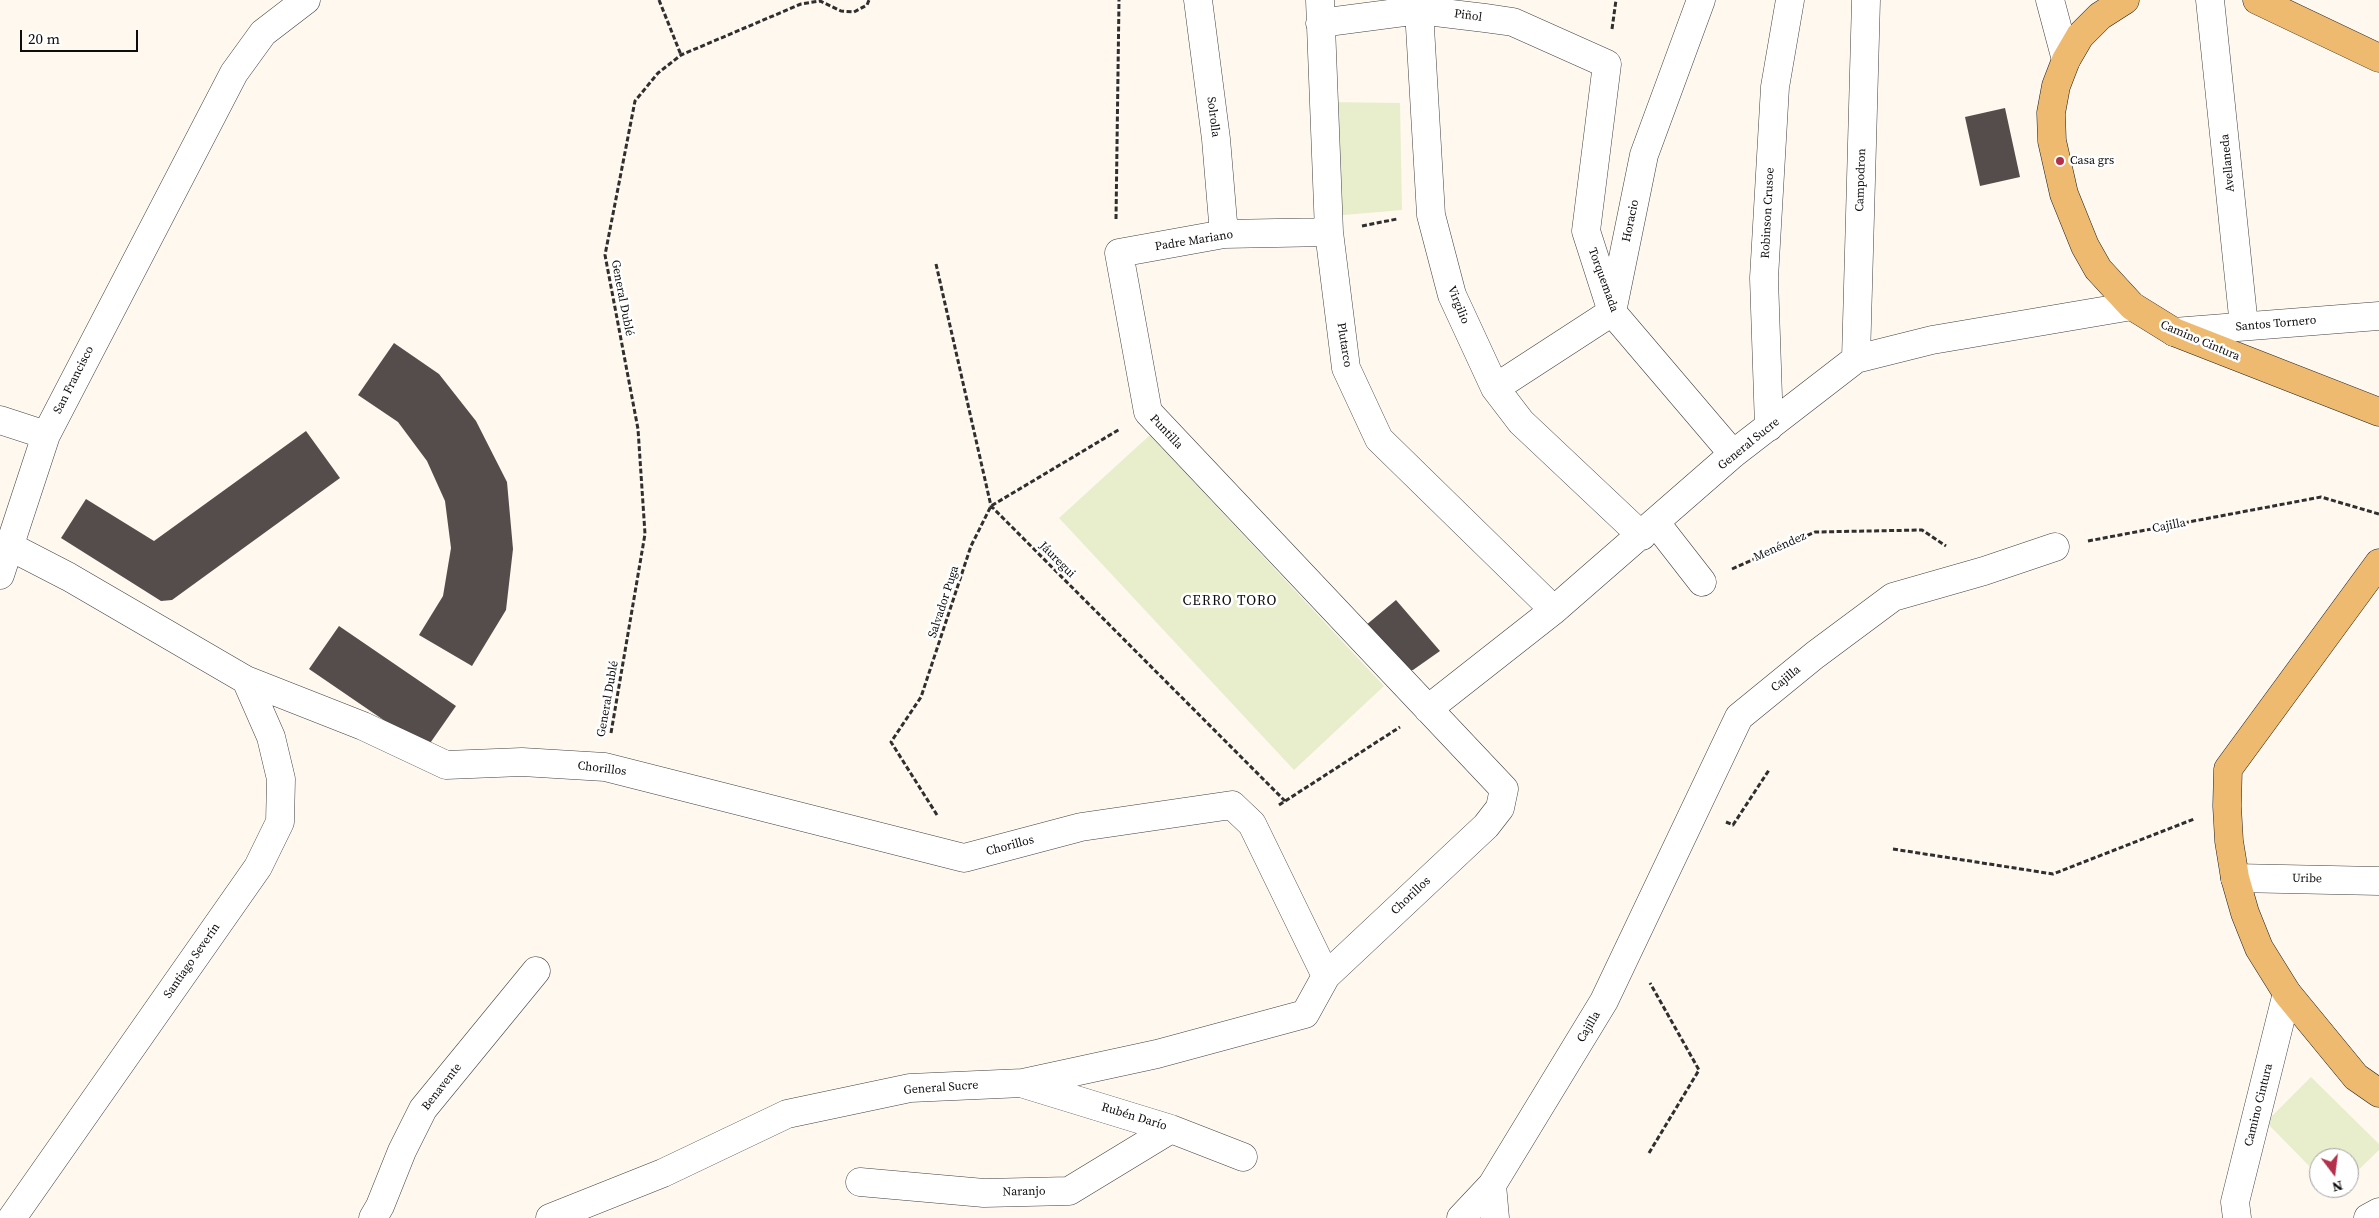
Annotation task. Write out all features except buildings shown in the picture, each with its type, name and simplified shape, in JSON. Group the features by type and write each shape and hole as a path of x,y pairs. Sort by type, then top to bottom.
{"main road":[{"name":"Camino Cintura","path":"2125,0 2100,16 2080,36 2066,60 2056,86 2051,113 2052,141 2064,194 2085,246 2098,269 2132,306 2174,332 2379,412"},
{"path":"2256,0 2379,58"},
{"path":"2379,563 2228,769 2227,806 2229,842 2235,878 2259,948 2287,993 2356,1077 2379,1093"}],"street":[{"name":"San Francisco","path":"0,575 46,435 234,73 263,33 306,0"},
{"name":"Solrolla","path":"1198,0 1216,139 1224,234"},
{"name":"Horacio","path":"1612,312 1644,155 1701,0"},
{"name":"Robinson Crusoe","path":"1769,427 1764,278 1775,86 1790,0"},
{"name":"Campodron","path":"1856,360 1866,0"},
{"path":"2050,0 2066,60"},
{"name":"Avellaneda","path":"2210,0 2244,326"},
{"name":"Piñol","path":"1320,12 1486,9 1607,64"},
{"name":"Virgilio","path":"1418,10 1431,215 1452,295 1495,388 1521,422 1649,529"},
{"name":"Plutarco","path":"1320,12 1329,232 1346,368 1379,440 1554,610"},
{"name":"Torquemada","path":"1607,64 1586,231 1612,312 1734,454"},
{"name":"Padre Mariano","path":"1119,253 1224,234 1329,232"},
{"name":"Puntilla","path":"1119,253 1148,412 1428,710"},
{"name":"General Sucre","path":"1428,710 1554,610 1734,454 1856,360 1932,340 2132,306"},
{"path":"1495,388 1612,312"},
{"name":"Santos Tornero","path":"2174,332 2379,316"},
{"path":"0,420 46,435"},
{"path":"1649,529 1702,582"},
{"path":"10,546 70,577 246,680"},
{"name":"Cajilla","path":"1462,1218 1492,1185 1604,1001 1739,717 1815,655 1893,597 1984,571 2055,547"},
{"name":"Chorillos","path":"246,680 363,726 446,765 522,762 605,768 637,774 735,801 964,858 1081,827 1232,805 1252,824 1326,976 1486,826 1500,808 1504,789 1428,710"},
{"name":"Santiago Severín","path":"12,1218 258,867 280,822 281,779 277,762 271,737 246,680"},
{"name":"Uribe","path":"2235,878 2379,880"},
{"name":"Benavente","path":"373,1218 380,1206 402,1151 423,1109 536,971"},
{"name":"General Sucre","path":"550,1218 664,1173 787,1114 910,1088 1023,1083 1157,1054 1305,1014 1326,976"},
{"name":"Camino Cintura","path":"2237,1218 2235,1202 2287,993"},
{"name":"Rubén Darío","path":"1023,1083 1171,1129 1243,1157"},
{"name":"Naranjo","path":"860,1182 984,1193 1069,1191 1171,1129"},
{"path":"1492,1185 1495,1218"},
{"path":"2368,1218 2379,1212"}],"path":[{"path":"659,0 681,55"},
{"name":"General Dublé","path":"605,768 645,534 638,429 605,255 635,102 658,73 681,55 801,4 820,1 840,11 854,12 867,5 868,0"},
{"path":"1119,0 1115,233 1119,253"},
{"path":"936,264 991,506 1148,412"},
{"name":"Cajilla","path":"2055,547 2321,497 2379,514"},
{"name":"Jáuregui","path":"991,506 1285,801"},
{"name":"Salvador Puga","path":"964,858 891,742 921,697 971,546 991,506"},
{"name":"Menéndez","path":"1702,582 1815,532 1922,530 1984,571"},
{"path":"1252,824 1428,710"},
{"path":"1893,849 2053,874 2227,806"},
{"path":"1630,948 1699,1070 1649,1153"}],"green space":[{"path":"1328,102 1400,103 1402,210 1332,216"},
{"path":"1150,435 1384,686 1294,770 1059,518"},
{"path":"2311,1077 2379,1144 2379,1150 2359,1169 2359,1148 2309,1148 2309,1166 2266,1122"}],"place":[{"name":"Casa grs","path":"2060,161"}],"district":[{"name":"CERRO TORO","path":"1230,601"}]}
